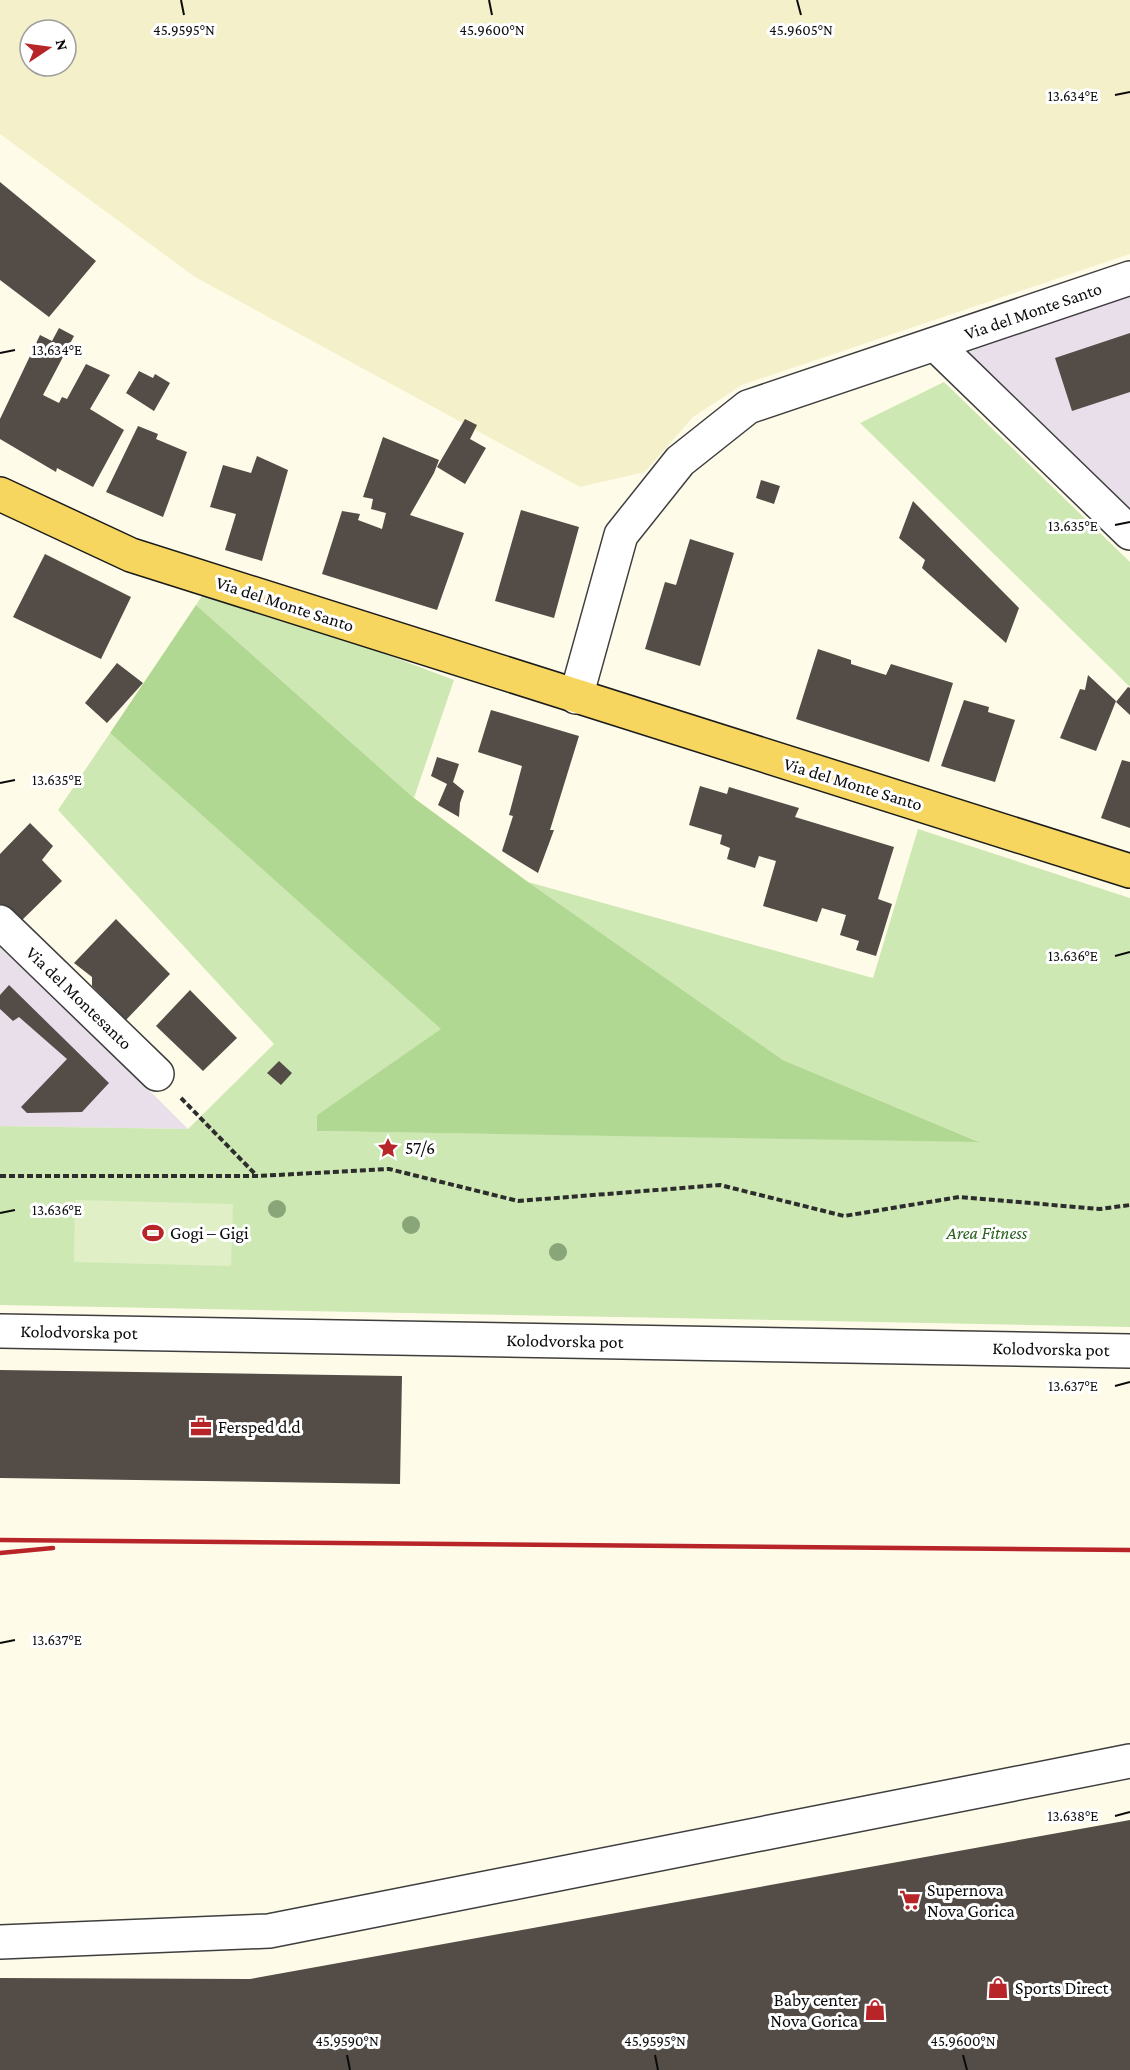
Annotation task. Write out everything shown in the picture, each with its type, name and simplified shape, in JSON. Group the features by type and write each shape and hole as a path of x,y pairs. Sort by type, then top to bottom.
{"main road":[{"name":"Via del Monte Santo","path":"0,494 130,555 1130,871"}],"street":[{"name":"Via del Monte Santo","path":"576,697 621,535 680,461 748,407 1130,278"},
{"name":"Via del Monte Santo","path":"936,345 1130,533"},
{"name":"Via del Montesanto","path":"0,922 157,1074"},
{"name":"Kolodvorska pot","path":"0,1331 1130,1351"},
{"path":"0,1942 269,1932 1130,1761"}],"path":[{"path":"157,1074 258,1176"},
{"path":"0,1176 258,1176 389,1169 518,1201 720,1185 844,1216 959,1197 1100,1209 1130,1205"}],"shaded area":[{"path":"0,0 1130,0 1130,254 742,385 693,417 645,472 580,487 195,277 0,134"},
{"path":"1130,278 1130,533 936,345"},
{"path":"0,941 188,1129 0,1126"}],"green space":[{"path":"944,382 1130,562 1130,687 860,423"},
{"path":"208,587 454,680 414,798 196,605"},
{"path":"196,605 414,798 528,882 783,1060 979,1142 317,1131 317,1115 441,1029 110,733"},
{"name":"Area Fitness","path":"110,733 442,1029 317,1115 317,1131 977,1141 783,1060 528,882 873,978 918,829 1130,898 1130,1327 0,1305 0,1126 188,1129 274,1044 58,810"},
{"name":"Gogi – Gigi","path":"75,1200 233,1204 231,1266 74,1262"}],"building":[{"path":"0,182 96,261 49,317 0,280"},
{"path":"59,328 74,336 43,395 59,403 62,397 67,399 86,364 110,375 90,409 124,430 93,487 57,468 56,472 0,439 0,419 40,335 52,341"},
{"path":"1130,333 1130,392 1072,411 1055,358"},
{"path":"139,371 153,378 155,374 170,383 154,411 126,393"},
{"path":"465,419 477,425 470,439 486,448 465,484 437,467"},
{"path":"138,426 158,434 156,439 187,452 163,517 106,492"},
{"path":"383,437 439,460 410,515 464,533 437,610 322,574 342,511 360,514 358,520 382,529 386,513 371,509 373,499 363,497"},
{"path":"257,456 288,470 262,561 225,550 236,514 210,507 223,465 251,473"},
{"path":"761,480 780,486 774,504 756,498"},
{"path":"913,501 1019,608 1006,643 922,568 925,560 899,538"},
{"path":"521,510 579,527 554,618 495,601"},
{"path":"690,539 734,553 700,666 645,649 665,582 676,585"},
{"path":"45,554 131,597 101,659 13,617"},
{"path":"818,649 851,660 851,664 886,675 891,664 953,683 929,762 796,719"},
{"path":"117,663 143,683 107,723 85,703"},
{"path":"1088,675 1116,701 1096,751 1060,738 1080,689 1085,690"},
{"path":"1128,687 1130,688 1130,715 1116,702"},
{"path":"964,700 989,707 988,712 1015,720 995,782 941,766"},
{"path":"491,710 579,736 550,830 554,830 538,873 502,851 513,816 509,815 522,766 478,752"},
{"path":"437,757 459,764 453,782 464,791 459,817 438,805 447,784 431,776"},
{"path":"1122,760 1130,762 1130,828 1101,818"},
{"path":"700,786 727,794 729,787 799,808 795,817 894,847 878,899 892,904 876,956 856,950 859,941 840,935 846,915 822,908 817,922 763,906 776,861 759,856 755,868 727,859 730,848 720,844 722,835 689,825"},
{"path":"30,823 53,846 42,860 62,881 19,923 0,904 0,854"},
{"path":"116,919 170,974 126,1020 92,986 92,977 74,963"},
{"path":"9,985 109,1083 82,1112 27,1113 21,1107 67,1059 19,1017 13,1021 0,1009 0,995"},
{"path":"190,990 237,1038 203,1071 156,1026"},
{"path":"279,1061 292,1073 281,1085 267,1073"},
{"name":"Fersped d.d","path":"0,1370 402,1376 400,1484 0,1478"},
{"name":"Supernova Nova Gorica","path":"1130,1820 1130,2070 0,2070 0,1978 250,1979"}],"railway":[{"path":"0,1540 1130,1550"},
{"path":"0,1553 53,1548"}],"place":[{"name":"57/6","path":"388,1148"},
{"name":"Gogi – Gigi","path":"153,1233"},
{"name":"Fersped d.d","path":"201,1427"},
{"name":"Supernova Nova Gorica","path":"910,1900"},
{"name":"Sports Direct","path":"998,1988"},
{"name":"Baby center Nova Gorica","path":"875,2010"}]}
